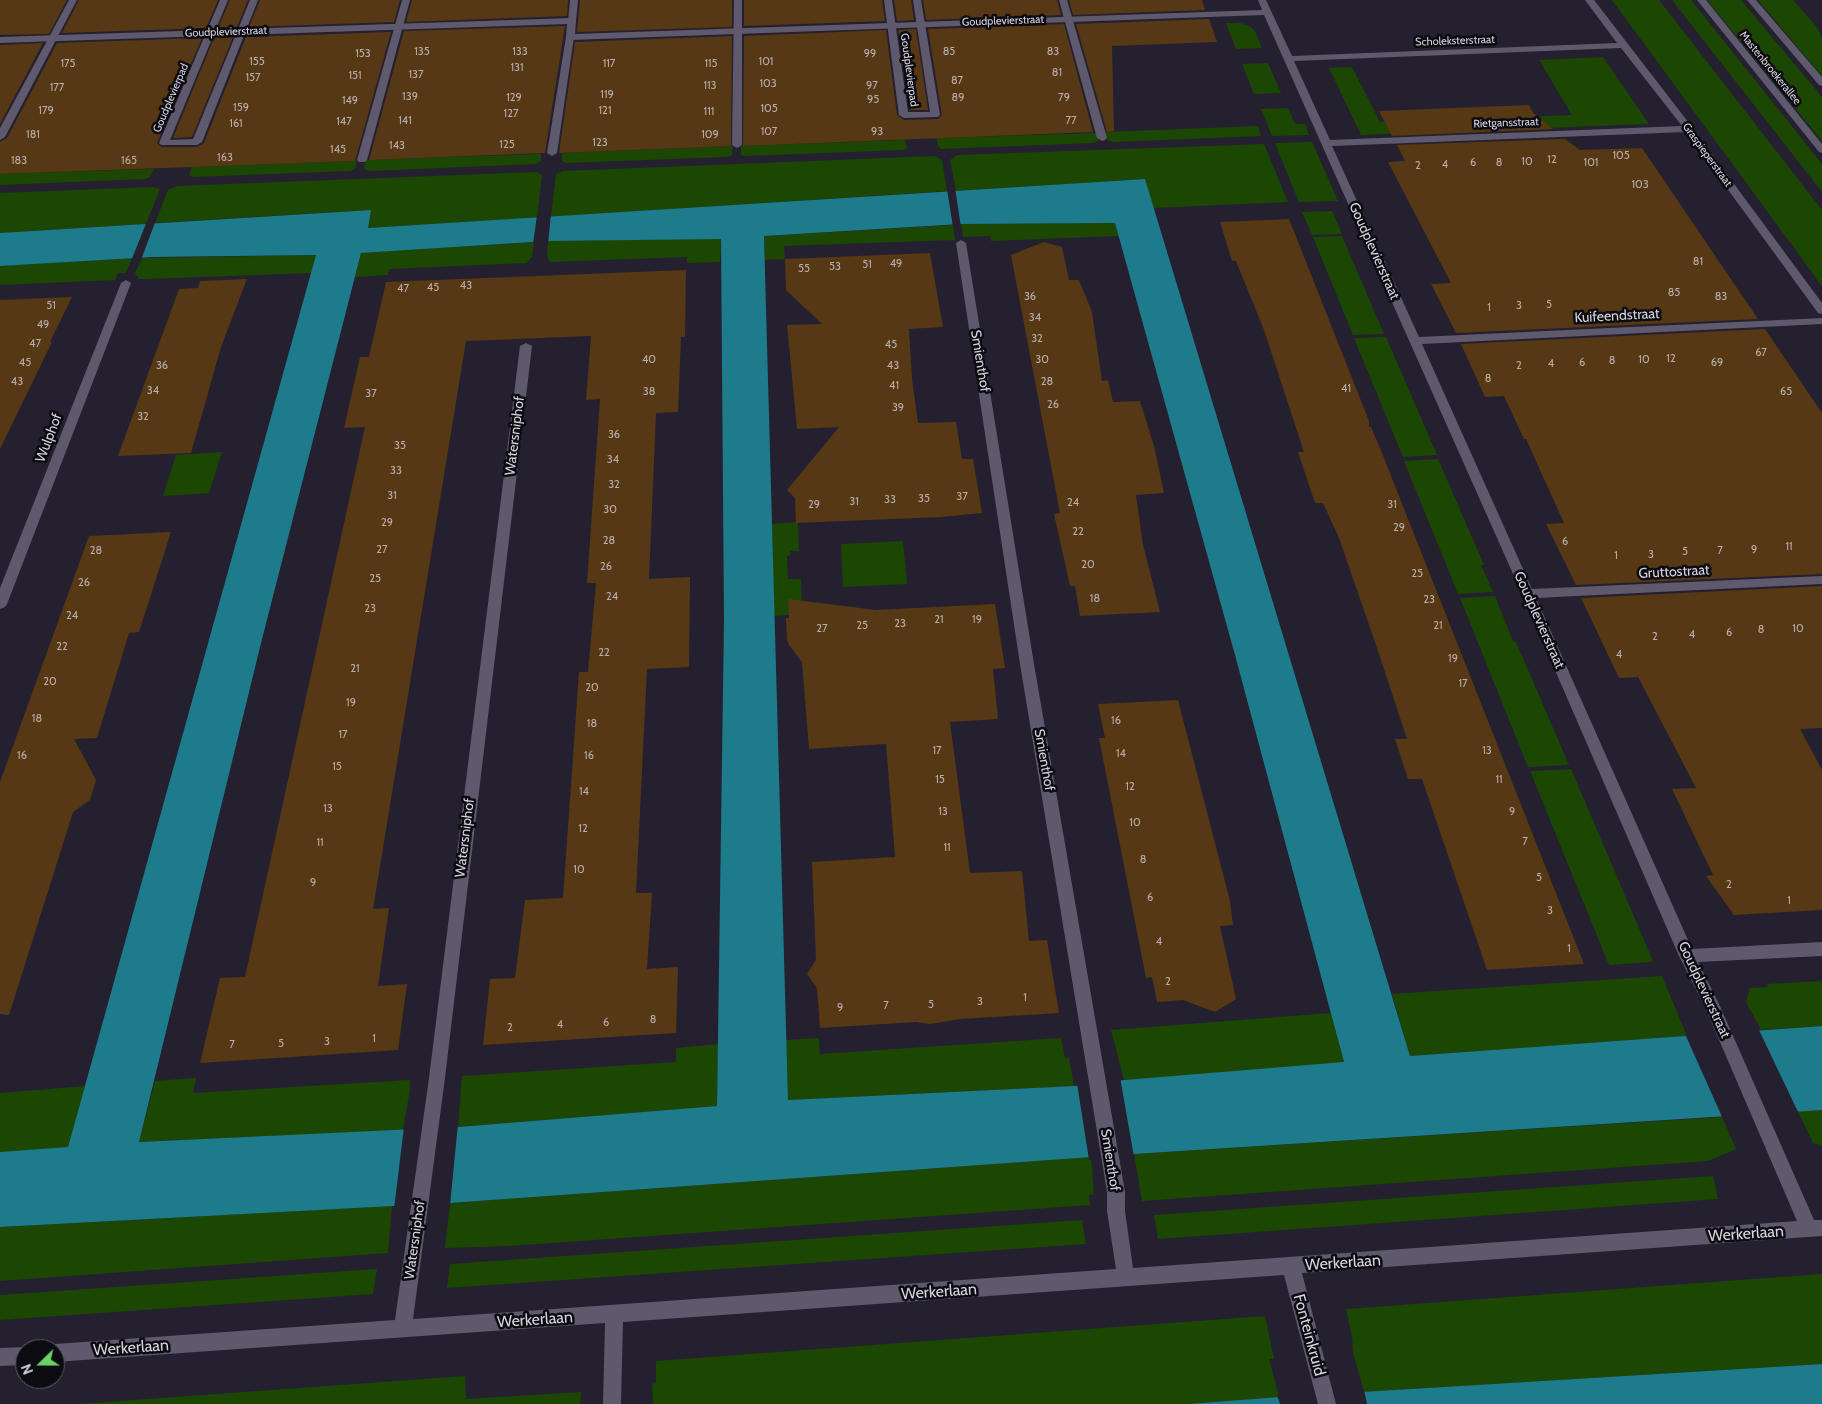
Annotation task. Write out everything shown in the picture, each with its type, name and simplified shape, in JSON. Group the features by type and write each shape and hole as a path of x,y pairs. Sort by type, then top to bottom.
{"street":[{"path":"0,137 74,0"},
{"name":"Goudplevierpad","path":"224,0 164,143 197,142 254,0"},
{"path":"362,160 406,0"},
{"path":"552,153 574,0"},
{"path":"737,145 738,0"},
{"name":"Goudplevierpad","path":"888,0 904,116 935,115 916,0"},
{"path":"1063,0 1102,138"},
{"name":"Goudplevierstraat","path":"1262,0 1324,143 1528,594 1687,956 1711,1004 1774,1146 1815,1229"},
{"name":"Graspieperstraat","path":"1589,0 1688,129 1822,312"},
{"name":"Mastenbroekerallee","path":"1701,0 1822,150"},
{"path":"1751,0 1822,83"},
{"name":"Goudplevierstraat","path":"570,37 1267,12"},
{"name":"Goudplevierstraat","path":"0,40 572,21"},
{"name":"Scholeksterstraat","path":"1287,59 1623,45"},
{"name":"Rietgansstraat","path":"1324,143 1688,129"},
{"name":"Smienthof","path":"961,243 1027,664 1116,1192 1126,1278"},
{"name":"Wulphof","path":"0,604 126,283"},
{"name":"Kuifeendstraat","path":"1414,341 1822,320"},
{"name":"Watersniphof","path":"403,1329 437,1078 488,641 526,346"},
{"name":"Gruttostraat","path":"1528,594 1822,580"},
{"path":"1687,956 1822,949"},
{"name":"Werkerlaan","path":"65,1353 1815,1229"},
{"name":"Fonteinkruid","path":"1291,1267 1327,1404"},
{"path":"612,1404 614,1315"},
{"path":"0,1357 15,1356"}],"green space":[{"path":"1612,0 1659,0 1822,210 1822,286"},
{"path":"1672,0 1691,0 1822,164 1822,192"},
{"path":"1707,0 1741,0 1822,97 1822,141"},
{"path":"1758,0 1793,0 1816,26 1822,37 1822,76"},
{"path":"1226,23 1240,23 1250,26 1255,31 1262,48 1236,49"},
{"path":"1603,57 1649,124 1361,135 1329,68 1352,67 1380,122 1572,115 1539,60"},
{"path":"1268,63 1281,93 1254,94 1242,64"},
{"path":"1288,108 1295,124 1305,124 1309,135 1272,136 1261,109"},
{"path":"1258,126 1261,136 1113,142 1107,140 1105,132"},
{"path":"1097,133 1098,141 1094,143 941,149 938,146 937,138"},
{"path":"905,140 907,148 903,150 741,155 741,146"},
{"path":"1312,142 1338,201 1299,202 1275,143"},
{"path":"1264,144 1288,202 1153,208 1144,179 956,191 950,160 957,155"},
{"path":"733,146 732,155 727,157 566,163 562,161 562,153"},
{"path":"541,154 541,161 536,164 369,171 364,169 365,160"},
{"path":"935,156 942,160 947,191 551,217 556,174 563,171"},
{"path":"357,161 355,169 350,171 192,177 189,175 192,167"},
{"path":"154,169 150,177 145,179 0,185 0,174"},
{"path":"536,172 542,175 537,218 367,228 370,210 155,223 168,190 177,186"},
{"path":"153,187 160,189 146,224 0,233 0,193"},
{"path":"1332,211 1342,234 1312,235 1302,212"},
{"path":"1115,223 1119,236 991,241 990,236 963,237 961,224"},
{"path":"953,225 955,240 784,246 785,259 765,260 764,236"},
{"path":"1342,236 1384,334 1353,335 1313,237"},
{"path":"721,238 720,262 687,263 687,257 550,262 547,256 548,241"},
{"path":"534,242 532,257 526,263 389,269 388,275 355,277 361,253"},
{"path":"316,255 311,273 139,279 135,273 142,258"},
{"path":"132,258 126,273 118,273 115,280 0,285 0,266"},
{"path":"1386,337 1437,455 1403,457 1354,338"},
{"path":"222,452 209,493 163,496 176,455"},
{"path":"1438,459 1484,565 1481,565 1493,592 1458,594 1404,461"},
{"path":"798,522 799,551 790,551 790,555 787,556 788,579 801,579 802,614 774,616 772,524"},
{"path":"903,541 907,584 843,587 841,544"},
{"path":"1495,596 1513,641 1516,642 1569,765 1528,767 1460,598"},
{"path":"1571,769 1653,961 1651,962 1609,965 1530,771"},
{"path":"1662,976 1687,1036 1410,1056 1392,994"},
{"path":"1822,981 1822,1026 1761,1030 1746,1002 1750,988 1768,987 1767,984"},
{"path":"1331,1013 1344,1063 1124,1080 1111,1030"},
{"path":"819,1038 820,1054 1061,1038 1065,1058 1069,1058 1074,1086 788,1100 786,1040"},
{"path":"718,1044 717,1106 458,1127 462,1076 676,1062 676,1048"},
{"path":"196,1078 193,1093 410,1080 410,1089 403,1130 139,1142 155,1081"},
{"path":"85,1086 68,1147 0,1153 0,1093"},
{"path":"1822,1110 1822,1146 1813,1143 1798,1111"},
{"path":"1722,1117 1736,1149 1708,1161 1142,1201 1134,1154"},
{"path":"1091,1157 1094,1194 1089,1195 1090,1205 509,1246 445,1248 450,1203"},
{"path":"1713,1176 1718,1199 1158,1239 1154,1215"},
{"path":"392,1206 388,1253 0,1281 0,1227"},
{"path":"1082,1220 1086,1244 447,1288 450,1264"},
{"path":"377,1269 373,1294 0,1320 0,1295"},
{"path":"1822,1274 1822,1364 1364,1392 1353,1352 1352,1336 1346,1309"},
{"path":"1265,1316 1274,1359 1269,1359 1279,1397 1188,1404 653,1404 652,1384 656,1383 656,1361"},
{"path":"465,1376 466,1399 581,1392 580,1404 79,1404"}],"water":[{"path":"1145,179 1410,1056 1822,1026 1822,1110 1134,1154 450,1203 0,1227 0,1152 68,1147 316,255 153,257 0,266 0,233 371,210 368,228","holes":["1115,223 1235,655 1344,1062 1124,1080 1074,1086 788,1100 764,236 961,224","721,239 724,620 717,1106 458,1127 139,1142 261,643 361,253 548,241"]},
{"path":"1822,1364 1822,1404 1188,1404 1279,1397"}],"pier":[{"path":"955,188 961,227 953,227 947,189"},
{"path":"551,214 548,244 533,244 537,215"},
{"path":"156,220 141,260 131,261 147,221"},
{"path":"1758,1028 1799,1114 1723,1119 1685,1034"},
{"path":"1120,1077 1134,1157 1089,1160 1077,1083"},
{"path":"458,1124 450,1205 394,1209 404,1127"},
{"path":"1364,1390 1367,1404 1280,1404 1277,1395"}],"building":[{"path":"0,0 67,0 49,34 0,35"},
{"path":"79,0 218,0 206,28 62,33"},
{"path":"230,0 248,0 237,27 218,28"},
{"path":"260,0 400,0 394,22 249,27"},
{"path":"412,0 568,0 567,16 406,22"},
{"path":"580,0 732,0 732,27 577,32"},
{"path":"744,0 882,0 885,21 744,26"},
{"path":"894,0 911,0 914,20 897,21"},
{"path":"923,0 1057,0 1061,15 926,20"},
{"path":"1069,0 1202,0 1205,10 1073,15"},
{"path":"1209,19 1217,42 1112,46 1114,131 1107,132 1076,24"},
{"path":"1064,24 1093,132 743,146 744,36 886,30 897,115 904,120 938,119 942,115 928,29"},
{"path":"565,26 545,153 369,160 404,31"},
{"path":"916,29 928,110 910,110 898,30"},
{"path":"391,32 355,161 0,174 0,142 7,138 57,43 202,38 157,143 161,147 197,147 204,143 246,37"},
{"path":"732,36 731,146 559,153 575,42"},
{"path":"233,37 192,137 173,138 214,38"},
{"path":"43,43 0,124 0,45"},
{"path":"1529,105 1533,113 1553,129 1392,136 1379,111"},
{"path":"1565,139 1580,150 1642,148 1758,319 1456,333 1431,284 1451,283 1388,162 1405,161 1397,145"},
{"path":"1289,219 1369,421 1369,427 1371,427 1380,448 1584,964 1487,970 1422,779 1408,779 1395,739 1407,739 1378,651 1339,538 1323,503 1315,503 1298,452 1304,452 1264,330 1236,261 1232,261 1220,222"},
{"path":"1044,242 1062,247 1069,280 1079,280 1092,312 1102,381 1108,380 1113,402 1140,401 1154,446 1164,493 1136,495 1143,545 1160,612 1080,616 1075,586 1070,586 1054,514 1060,513 1011,255"},
{"path":"930,253 943,327 909,329 912,379 918,423 956,422 962,459 973,459 982,513 941,517 796,523 795,498 787,490 839,427 797,429 787,325 822,324 786,290 785,259"},
{"path":"686,270 685,337 681,337 678,412 656,413 649,579 690,577 689,667 647,669 636,893 652,893 647,969 678,967 676,1033 483,1045 490,979 515,978 525,900 563,898 579,672 588,672 596,583 587,583 600,399 586,400 591,336 466,341 373,909 389,908 378,986 407,984 398,1050 200,1063 220,978 245,977 365,427 344,428 360,357 369,357 386,282"},
{"path":"247,279 221,347 191,453 118,456 179,289 198,288 200,281"},
{"path":"72,297 50,342 52,342 0,449 0,300"},
{"path":"1765,329 1822,413 1822,574 1576,585 1546,524 1564,523 1526,439 1524,439 1504,396 1485,397 1461,344"},
{"path":"171,532 139,632 129,633 97,738 74,739 96,780 90,800 73,812 9,1015 0,1014 0,782 89,536"},
{"path":"1822,586 1822,728 1800,729 1822,770 1822,910 1734,915 1706,876 1713,875 1672,789 1696,788 1638,677 1619,678 1581,598"},
{"path":"788,599 876,610 995,604 1005,668 993,669 998,719 950,722 970,873 1022,871 1029,941 1047,940 1059,1013 960,1019 930,1024 916,1022 820,1028 817,988 807,974 816,960 812,862 895,857 886,744 809,749 802,662 787,640 786,618 789,618"},
{"path":"1178,700 1230,901 1233,925 1220,926 1236,999 1215,1012 1183,1000 1157,1002 1152,977 1146,978 1099,738 1105,738 1098,704"}]}
